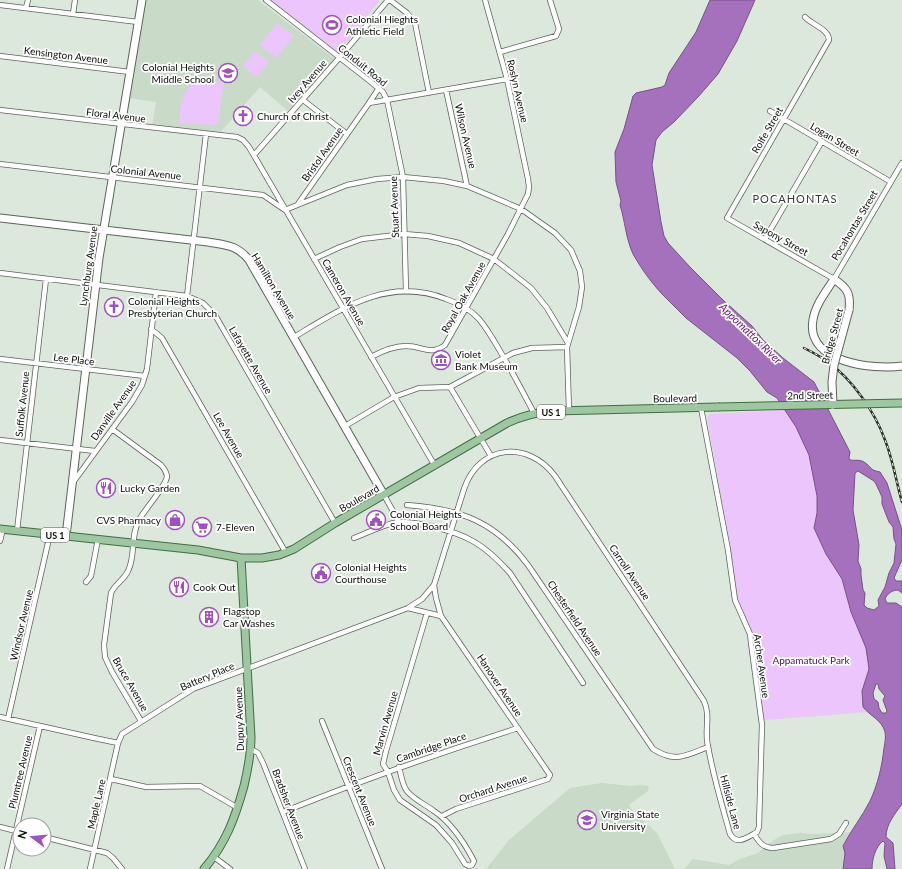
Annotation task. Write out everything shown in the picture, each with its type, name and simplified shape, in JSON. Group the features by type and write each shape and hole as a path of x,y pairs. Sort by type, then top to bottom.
{"main road":[{"name":"2nd Street","path":"718,408 902,403"},
{"name":"Boulevard","path":"1,529 198,550 241,558 262,558 286,553 515,419 534,413 569,411 718,408"},
{"name":"Dupuy Avenue","path":"204,869 214,857 229,831 238,808 251,749 242,601 241,558"}],"street":[{"path":"26,8 28,0"},
{"path":"73,14 75,0"},
{"name":"Lynchburg Avenue","path":"66,536 103,230 142,0"},
{"name":"Conduit Road","path":"266,0 379,88 387,100 507,78"},
{"path":"389,0 407,13 415,23 429,93"},
{"name":"Ivey Avenue","path":"254,155 389,0"},
{"name":"Roslyn Avenue","path":"485,0 507,78 529,187"},
{"path":"500,52 557,34 559,29 550,0"},
{"path":"0,5 138,22"},
{"name":"Rolfe Street","path":"731,211 829,40 829,35 826,32 805,17"},
{"name":"Kensington Avenue","path":"0,56 130,72"},
{"name":"Bristol Avenue","path":"286,210 298,204 379,88"},
{"name":"Wilson Avenue","path":"446,90 467,186"},
{"path":"303,100 347,134"},
{"path":"369,103 387,100"},
{"name":"Stuart Avenue","path":"387,100 403,177 406,291"},
{"name":"Floral Avenue","path":"0,110 230,137"},
{"name":"Logan Street","path":"770,111 891,182"},
{"path":"187,296 201,187 206,134"},
{"name":"Cameron Avenue","path":"230,137 240,138 243,140 254,155 434,466"},
{"path":"765,239 822,141"},
{"name":"Pocahontas Street","path":"902,163 823,297 815,313 812,325 814,336 822,349 840,359 859,365 877,367 902,366"},
{"name":"Colonial Avenue","path":"0,164 264,195 286,210"},
{"path":"298,204 347,185 376,179 403,177 444,181 467,186 521,209 555,233 571,250 580,271 582,287 579,307 567,345 569,411"},
{"name":"Royal Oak Avenue","path":"371,357 383,351 397,347 415,347 433,351 441,348 448,341 527,198 529,187"},
{"path":"264,195 275,192"},
{"name":"Sapony Street","path":"731,211 727,216 728,219 834,279"},
{"name":"Hamilton Avenue","path":"0,218 194,240 228,245 240,250 245,255 294,337 399,522"},
{"path":"314,259 362,239 404,234 428,236 459,243 494,259 531,288 547,308 567,345"},
{"name":"Lafayette Avenue","path":"0,274 96,284 187,296 203,303 215,315 335,523"},
{"name":"Suffolk Avenue","path":"17,531 46,279"},
{"name":"Bridge Street","path":"833,405 832,382 834,365 850,303 847,289 834,279"},
{"path":"294,337 343,309 373,296 391,292 406,291 428,293 454,302 478,318 503,357 534,413"},
{"name":"Danville Avenue","path":"72,484 138,392 145,376 156,292"},
{"name":"Lee Avenue","path":"152,329 162,338 286,553"},
{"path":"345,426 394,397 419,388 450,387 503,357 525,349 567,345"},
{"name":"Lee Place","path":"0,359 145,376"},
{"path":"408,608 422,599 434,585 465,483 480,464 491,456 450,387"},
{"name":"Archer Avenue","path":"701,408 728,550 735,600 750,634 752,644 762,725 759,827 757,832 754,834"},
{"name":"Bruce Avenue","path":"112,429 158,463 166,472 165,483 136,525 128,573 115,586 111,593 104,652 106,661 141,721"},
{"path":"0,440 95,451"},
{"name":"Carroll Avenue","path":"491,456 502,452 531,455 545,464 555,476 704,701 708,717 708,747"},
{"name":"Chesterfield Avenue","path":"407,505 441,509 456,513 483,524 512,546 522,557 653,749 663,755 679,758 708,747"},
{"path":"354,538 370,531 399,522 424,525 451,531 476,542 496,558 510,573 583,683"},
{"path":"0,541 1,529"},
{"name":"Windsor Avenue","path":"8,719 50,534"},
{"path":"86,582 90,576 98,540"},
{"path":"434,585 437,604 441,616"},
{"path":"408,608 441,616"},
{"name":"Battery Place","path":"118,743 122,734 189,691 408,608"},
{"name":"Marvin Avenue","path":"399,767 407,792 442,816 455,830 472,856 474,861 471,866 465,864 452,843 436,825 400,800 394,790 388,772 384,767 383,760 427,613"},
{"name":"Hanover Avenue","path":"441,616 550,773 550,777"},
{"path":"0,717 118,743"},
{"name":"Crescent Avenue","path":"322,721 382,869"},
{"name":"Plumtree Avenue","path":"21,817 40,726"},
{"name":"Cambridge Place","path":"283,812 399,767 518,728"},
{"name":"Maple Lane","path":"90,869 118,743"},
{"name":"Hillside Lane","path":"708,747 730,834 733,838 739,840 746,839 754,834"},
{"name":"Bradsher Avenue","path":"251,749 260,756 305,869"},
{"name":"Orchard Avenue","path":"442,816 456,809 550,777"},
{"path":"110,779 146,787 200,786 238,808"},
{"path":"754,834 763,846 773,848 831,839 838,834 846,823"},
{"path":"0,827 12,830"},
{"path":"52,839 94,849 111,855 122,869"},
{"name":"Plumtree Avenue","path":"7,869 12,852"},
{"path":"214,857 230,869"}],"shaded area":[{"name":"Colonial Heights Middle School","path":"146,0 258,0 335,59 288,111 260,87 219,134 152,126 156,102 129,98"},
{"name":"Virginia State University","path":"602,783 649,786 648,791 629,805 632,810 657,833 675,869 486,869 509,840 570,788"},
{"path":"850,832 843,846 845,853 843,869 684,869 693,859 729,865 740,859 758,853 774,840 783,835"}],"green space":[{"name":"Colonial Hieghts Athletic Field","path":"271,0 380,0 340,51 336,51"},
{"path":"277,23 294,36 276,58 260,45"},
{"path":"255,51 269,62 257,77 243,66"},
{"path":"198,80 224,83 218,122 215,125 179,123 182,98 192,84"},
{"name":"Appamatuck Park","path":"785,410 796,427 810,455 817,496 817,513 814,528 826,554 842,579 851,612 866,648 869,669 862,691 863,707 868,712 764,720 754,637 737,600 728,534 707,418 710,414"}],"water":[{"name":"Appomattox River","path":"710,0 755,0 737,41 718,74 656,140 652,165 664,236 668,243 690,267 752,326 763,340 814,382 850,452 850,460 859,460 864,462 872,469 880,472 887,483 902,530 902,560 894,578 896,581 902,581 902,593 898,590 894,591 888,594 885,599 887,603 896,603 902,607 902,804 889,823 886,832 886,837 893,843 895,869 887,869 884,856 885,843 883,841 874,854 872,869 843,869 845,853 843,846 867,807 875,788 882,761 885,734 879,721 863,707 862,691 869,669 866,648 851,612 842,579 826,554 814,528 817,513 817,496 809,455 796,427 777,398 767,392 737,358 686,318 664,296 649,279 633,254 627,236 616,182 615,152 624,129 633,96 636,93 665,85 669,73 696,32","holes":["858,471 874,481 876,484 882,497 882,504 889,522 893,527 896,544 894,563 885,587 878,600 879,606 874,610 867,608 864,605 865,593 863,590 861,569 858,561 859,545 853,510 855,473","876,684 878,684 879,689 885,696 883,700 887,711 886,713 882,713 878,702 874,699 873,693"]}],"railway":[{"path":"804,348 822,358 846,377 869,407 881,429 888,448 902,502"}],"place":[{"name":"Colonial Hieghts Athletic Field","path":"332,25"},
{"name":"Colonial Heights Middle School","path":"228,73"},
{"name":"Church of Christ","path":"243,116"},
{"name":"Colonial Heights Presbyterian Church","path":"114,307"},
{"name":"Violet Bank Museum","path":"441,360"},
{"name":"Lucky Garden","path":"106,488"},
{"name":"CVS Pharmacy","path":"175,520"},
{"name":"Colonial Heights School Board","path":"376,520"},
{"name":"7-Eleven","path":"202,527"},
{"name":"Colonial Heights Courthouse","path":"321,573"},
{"name":"Cook Out","path":"179,587"},
{"name":"Flagstop Car Washes","path":"209,617"},
{"name":"Virginia State University","path":"587,820"}],"district":[{"name":"POCAHONTAS","path":"795,198"}]}
